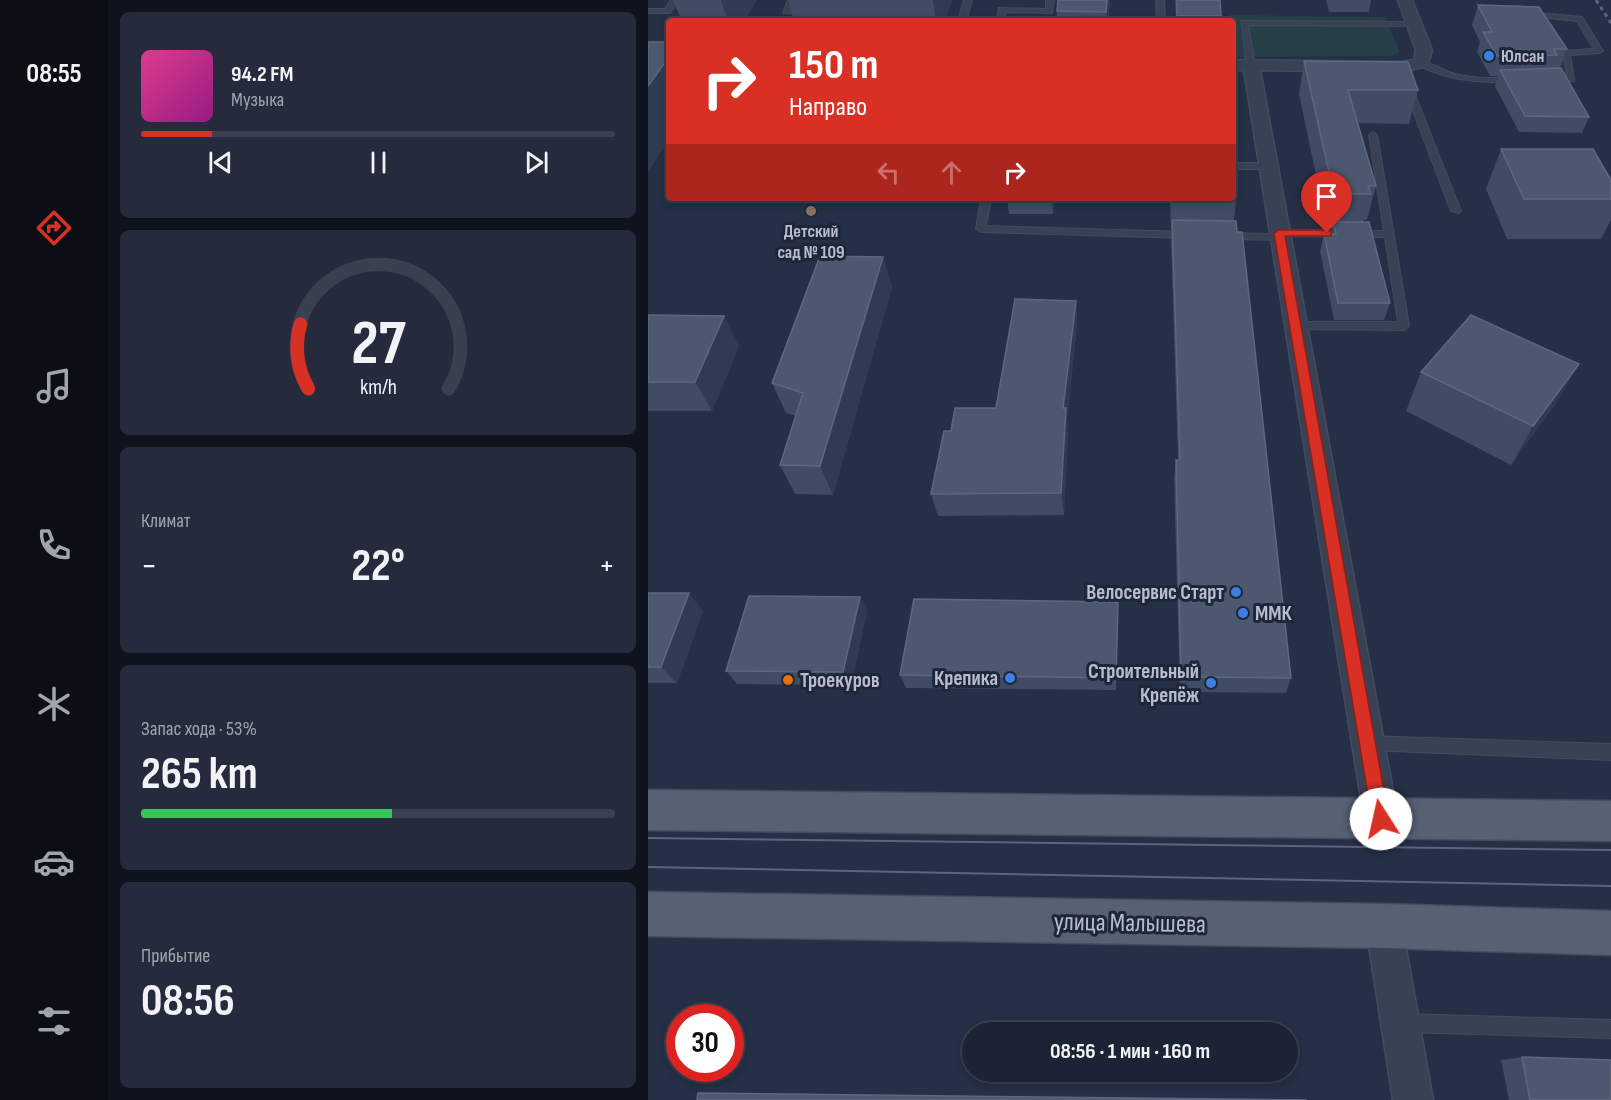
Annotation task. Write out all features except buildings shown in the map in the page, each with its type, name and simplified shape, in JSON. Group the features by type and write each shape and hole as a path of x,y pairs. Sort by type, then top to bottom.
{"main road":[{"path":"648,810 1611,821"},
{"name":"улица Малышева","path":"648,914 1384,926 1611,933"}],"street":[{"path":"1381,819 1268,166 1242,65 1400,67 1421,63 1424,51 1405,0"},
{"path":"1384,926 1413,1100"}],"lane":[{"path":"648,11 667,11 675,0"},
{"path":"792,0 786,11 822,12"},
{"path":"963,18 968,0"},
{"path":"1001,18 1002,10 1049,10 1050,0"},
{"path":"1160,0 1161,18"},
{"path":"1524,14 1579,19 1599,51 1566,54 1571,79 1538,80"},
{"path":"1242,65 1244,23 1414,24"},
{"path":"1421,63 1444,75 1471,81 1527,80"},
{"path":"1400,67 1456,211"},
{"path":"1295,326 1404,326 1373,135"},
{"path":"1236,166 1268,166"},
{"path":"986,201 981,229 1208,235 1389,234"},
{"path":"1367,742 1611,752"},
{"path":"1400,1023 1611,1029"}],"shaded area":[{"path":"1229,15 1385,17 1400,52 1392,56 1236,57 1236,18 1230,18"}],"tram line":[{"path":"648,838 1611,850"},
{"path":"648,867 1611,886"}],"railway":[{"path":"1596,0 1611,23"}],"place":[{"name":"Юлсан","path":"1489,56"},
{"name":"Детский сад № 109","path":"811,211"},
{"name":"Велосервис Старт","path":"1236,592"},
{"name":"ММК","path":"1243,613"},
{"name":"Крепика","path":"1010,678"},
{"name":"Троекуров","path":"788,680"},
{"name":"Строительный Крепёж","path":"1211,683"}],"route":[{"path":"1327,233 1279,233 1381,819"}]}
